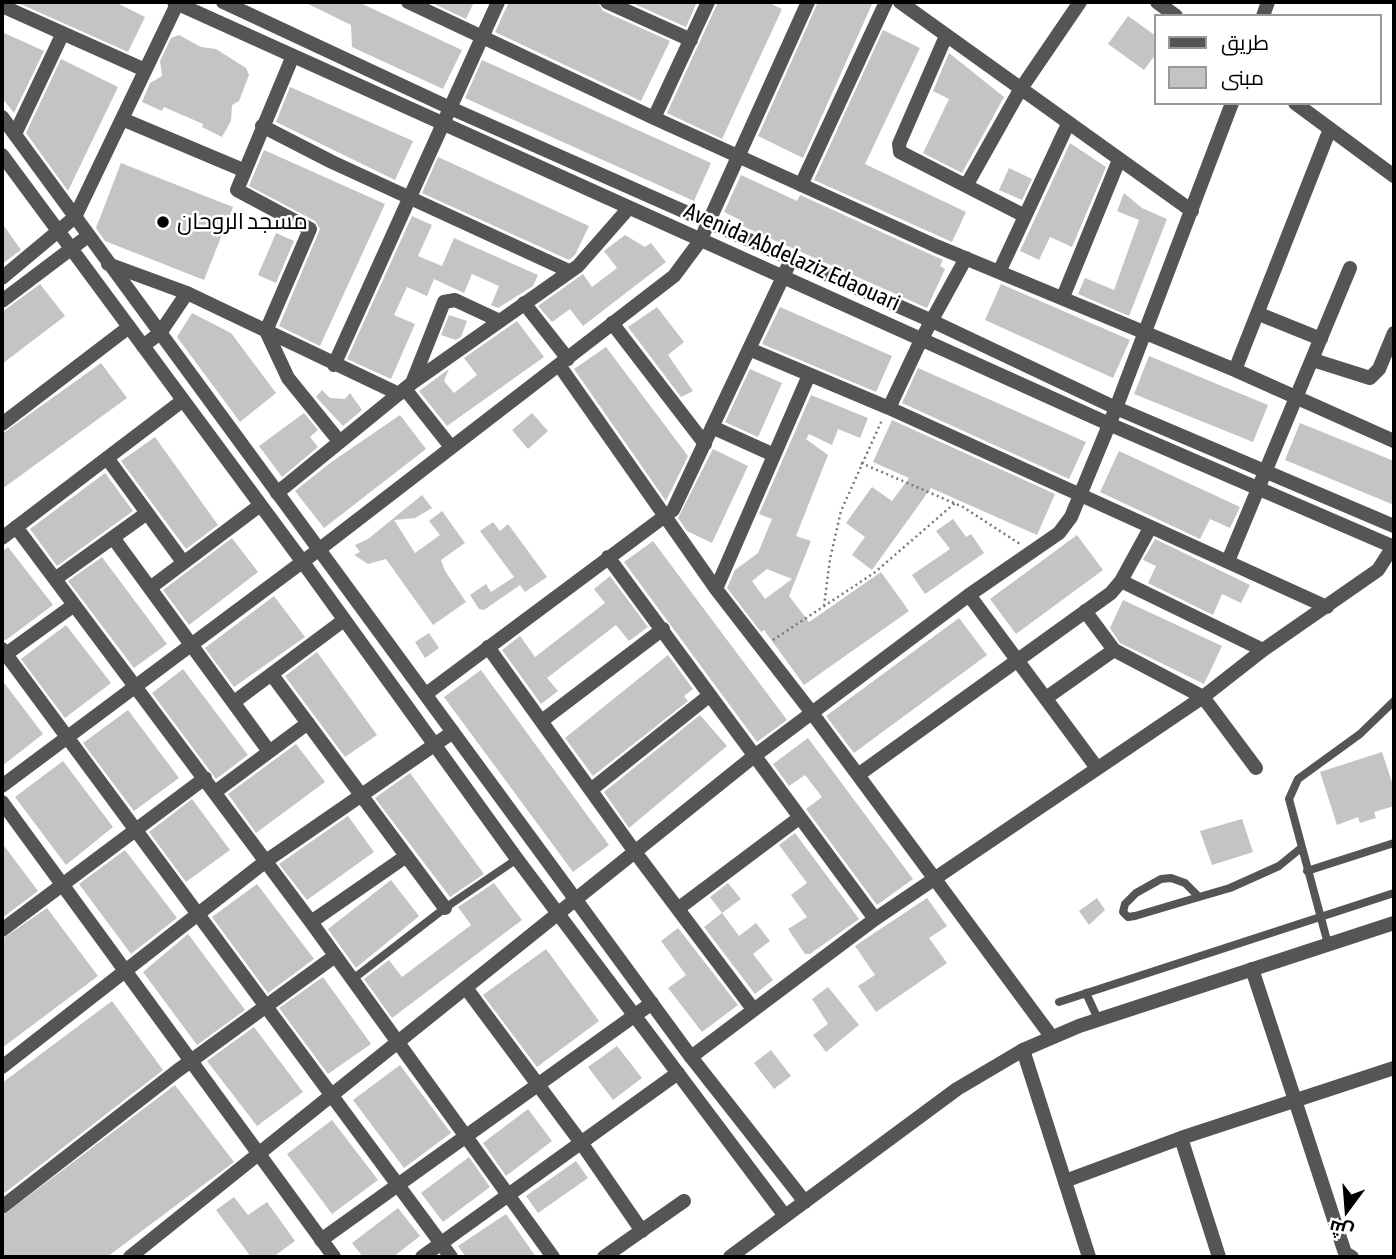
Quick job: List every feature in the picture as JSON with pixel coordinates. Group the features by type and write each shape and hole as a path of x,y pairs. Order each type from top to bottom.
{"street":[{"name":"Avenida Abdelaziz Edaouari","path":"177,2 292,58 783,276 1109,425 1394,546"},
{"path":"2,278 75,218 177,2"},
{"name":"Avenida Abdelaziz Edaouari","path":"223,2 448,107 932,321 1116,408 1394,526"},
{"path":"408,2 801,185 966,258 1236,370 1394,441"},
{"path":"334,365 448,107 498,2"},
{"path":"607,2 691,40"},
{"path":"654,118 708,2"},
{"path":"2,786 192,646 674,276 700,241 808,2"},
{"path":"801,185 886,2"},
{"path":"900,2 1192,211"},
{"path":"966,186 1020,90 1080,2"},
{"path":"1157,2 1173,14"},
{"path":"2,6 145,70"},
{"path":"15,134 63,33"},
{"path":"946,36 898,149 904,156 1025,216"},
{"path":"292,58 243,170 238,192 310,229 266,331 288,378 339,441"},
{"path":"130,1257 753,757 1066,525 1116,408 1231,105"},
{"path":"1298,105 1394,176"},
{"path":"2,117 277,493 321,548 691,1057 805,1202"},
{"path":"122,119 243,170"},
{"path":"1000,270 1068,124"},
{"path":"262,126 331,162 409,195 569,271"},
{"path":"1236,370 1330,129"},
{"path":"3,160 302,561 517,859 785,1216"},
{"path":"1063,297 1119,160"},
{"path":"277,493 405,389 585,260 628,209"},
{"path":"2,301 88,236"},
{"path":"889,408 921,340 966,258"},
{"path":"426,694 665,517 676,505 791,260"},
{"path":"108,264 187,293 334,365 405,389 450,447"},
{"path":"1228,561 1350,268"},
{"path":"143,346 160,333 187,293"},
{"path":"405,389 444,302 455,300 500,321"},
{"path":"524,303 665,517 716,589 812,713 1051,1036"},
{"path":"1259,314 1321,339"},
{"path":"612,323 705,444"},
{"path":"2,424 129,327"},
{"path":"1313,360 1370,378 1379,369 1394,333"},
{"path":"749,349 889,408 1327,607"},
{"path":"716,589 810,375"},
{"path":"2,538 182,401"},
{"path":"712,427 774,455"},
{"path":"107,458 183,562"},
{"path":"150,588 259,506"},
{"path":"55,579 147,513"},
{"path":"16,527 312,922 553,1257"},
{"path":"858,775 1085,611 1121,581 1150,528"},
{"path":"114,539 268,750"},
{"path":"691,1057 876,919 1203,697 1264,650 1384,566 1394,546"},
{"path":"608,557 663,629 753,757 876,919"},
{"path":"1121,581 1264,650"},
{"path":"969,595 1097,768"},
{"path":"74,605 3,654 451,1257"},
{"path":"1085,611 1114,650 1203,697 1256,768"},
{"path":"234,702 344,620"},
{"path":"543,720 663,629"},
{"path":"488,647 543,720 635,852 753,1009"},
{"path":"1046,698 1114,650"},
{"path":"272,675 444,908"},
{"path":"592,789 710,695"},
{"path":"215,792 307,723"},
{"path":"2,1067 266,861 453,732"},
{"path":"2,930 205,778"},
{"path":"2,802 64,884 189,1062 334,1257"},
{"path":"679,908 799,818"},
{"path":"312,922 405,857"},
{"path":"730,1257 957,1088 1023,1050 1051,1036 1098,1019 1394,923"},
{"path":"2,1208 189,1062 335,956"},
{"path":"1252,969 1345,1256"},
{"path":"466,988 582,1144 642,1231"},
{"path":"321,1240 652,1003"},
{"path":"1023,1050 1089,1257"},
{"path":"1065,1181 1181,1138 1394,1068"},
{"path":"422,1257 678,1073"},
{"path":"1181,1138 1219,1257"},
{"path":"604,1257 684,1200"}],"lane":[{"path":"1328,944 1289,799 1298,779 1360,734 1394,701"},
{"path":"1307,871 1394,843"},
{"path":"1199,897 1185,883 1161,878 1136,893 1125,904 1124,912 1128,917 1135,916 1199,897 1259,877 1301,848"},
{"path":"353,979 444,908 517,859"},
{"path":"1059,1002 1394,893"},
{"path":"1086,993 1098,1019"}],"path":[{"path":"824,606 835,533 861,463 889,408"},
{"path":"861,463 955,503 995,525 1031,552"},
{"path":"762,648 881,568 955,503"}],"building":[{"path":"16,2 115,2 145,17 128,52"},
{"path":"304,2 358,2 462,50 443,89 352,47 351,25"},
{"path":"430,2 474,2 466,19"},
{"path":"509,2 598,2 603,11 670,41 641,101 495,32"},
{"path":"630,2 697,2 686,27"},
{"path":"718,2 767,2 782,9 722,139 667,113"},
{"path":"818,2 873,2 803,158 758,136"},
{"path":"1128,16 1154,35 1154,57 1144,70 1108,44"},
{"path":"883,30 920,48 865,164 966,212 952,242 814,180"},
{"path":"2,32 44,51 14,113 2,98"},
{"path":"179,35 201,47 216,49 246,68 249,75 239,101 232,105 231,121 222,137 202,127 203,124 164,107 162,111 142,102 150,83 162,76 160,61 171,38"},
{"path":"949,53 1004,97 962,173 923,153 949,99 933,91"},
{"path":"61,59 118,87 68,191 26,133"},
{"path":"482,60 711,163 694,201 465,98"},
{"path":"290,87 413,141 395,180 276,122"},
{"path":"1070,143 1106,167 1072,247 1050,237 1039,260 1020,251"},
{"path":"264,150 385,204 320,346 279,326 320,229 315,221 249,186"},
{"path":"438,157 589,226 575,255 569,260 422,193"},
{"name":"مسجد الروحان","path":"121,163 233,207 204,280 105,241 96,228"},
{"path":"1009,168 1032,179 1022,200 999,190"},
{"path":"741,175 797,201 800,195 943,260 940,266 945,269 927,308 738,224 740,220 724,212"},
{"path":"1124,193 1142,208 1167,219 1129,316 1078,294 1085,278 1114,290 1139,220 1117,211"},
{"path":"412,216 432,225 418,256 442,266 454,238 538,275 533,286 498,308 491,305 499,286 472,274 464,293 434,279 427,296 407,287 394,315 415,324 391,379 347,359"},
{"path":"2,223 21,250 2,264"},
{"path":"276,233 294,241 276,283 258,275"},
{"path":"625,235 645,247 651,243 666,262 583,326 570,309 552,322 538,306 583,274 592,287 617,268 604,251"},
{"path":"40,284 65,316 2,364 2,312"},
{"path":"1001,284 1130,340 1113,378 985,320"},
{"path":"657,307 684,342 668,355 693,391 681,397 628,327"},
{"path":"780,307 892,356 876,392 762,344"},
{"path":"192,313 231,333 276,393 240,422 177,337"},
{"path":"449,315 467,321 461,337 456,340 441,335"},
{"path":"517,321 544,357 447,426 419,391 449,369 444,381 454,393 477,375 464,358"},
{"path":"606,347 688,456 666,501 574,369"},
{"path":"1149,356 1268,405 1253,442 1134,394"},
{"path":"101,363 127,398 2,489 2,434"},
{"path":"918,368 1086,442 1069,479 902,403"},
{"path":"750,369 782,383 758,437 725,422"},
{"path":"322,390 330,398 345,399 350,393 362,410 343,426 316,397"},
{"path":"811,395 868,418 860,438 838,429 832,445 809,434 806,439 828,455 796,536 811,541 789,596 809,622 881,572 909,611 804,685 764,630 761,632 727,588 735,570 758,553 772,519 759,514","holes":["767,569 792,579 765,599 752,581"]},
{"path":"304,413 318,430 310,437 318,447 282,477 259,446"},
{"path":"532,413 548,431 528,449 512,430"},
{"path":"400,415 426,449 324,528 295,491 330,463"},
{"path":"892,420 1055,494 1037,535 931,488 872,570 852,555 865,537 846,523 872,487 892,501 909,478 873,462"},
{"path":"1300,423 1394,461 1394,505 1285,460"},
{"path":"155,437 218,525 186,549 121,461"},
{"path":"713,449 748,466 712,543 687,531 678,518"},
{"path":"1119,451 1240,507 1230,528 1210,519 1200,539 1100,492"},
{"path":"105,473 133,511 57,566 30,529"},
{"path":"422,495 432,508 415,518 394,520 415,553 440,535 429,521 442,511 465,543 441,560 445,571 466,602 433,625 386,559 368,564 354,555 360,552 355,545 368,539"},
{"path":"953,519 966,537 971,534 984,553 925,594 912,575 950,549 936,531"},
{"path":"493,522 500,531 508,524 547,577 525,592 520,585 484,610 479,609 470,595 486,584 491,592 514,577 480,531"},
{"path":"1077,535 1103,570 1016,634 990,599"},
{"path":"232,538 258,572 189,625 163,590"},
{"path":"1155,539 1250,585 1241,603 1222,594 1213,615 1148,583 1156,566 1143,560"},
{"path":"653,541 787,720 757,742 624,562"},
{"path":"8,547 53,605 6,640 2,639 2,552"},
{"path":"102,557 167,644 134,668 68,581"},
{"path":"610,576 648,627 629,641 616,625 547,678 558,691 541,704 502,650 520,636 535,657 605,603 594,589"},
{"path":"274,596 305,637 234,687 205,648"},
{"path":"1123,600 1222,646 1204,684 1120,643 1110,628"},
{"path":"959,618 987,655 854,753 826,716"},
{"path":"66,625 111,683 65,718 21,659"},
{"path":"429,633 439,648 425,658 415,642"},
{"path":"317,652 377,735 345,757 285,676"},
{"path":"668,655 693,689 684,696 688,701 593,776 565,738"},
{"path":"183,669 248,755 216,779 152,693"},
{"path":"481,670 609,845 573,872 444,697"},
{"path":"2,680 43,734 2,766"},
{"path":"128,710 179,778 134,811 83,743"},
{"path":"700,715 727,746 629,828 604,792"},
{"path":"808,738 913,879 877,905 806,809 822,797 805,775 789,786 773,764"},
{"path":"296,744 325,782 256,833 228,794"},
{"path":"1382,752 1394,788 1394,806 1374,812 1376,818 1360,823 1358,817 1337,825 1320,772"},
{"path":"63,761 113,827 66,865 15,797"},
{"path":"410,773 484,874 450,897 375,798"},
{"path":"192,799 230,850 186,882 149,832"},
{"path":"348,816 374,852 307,900 279,864"},
{"path":"1242,819 1253,852 1212,865 1200,831"},
{"path":"795,833 859,919 810,954 805,954 788,929 807,917 791,895 807,883 779,845"},
{"path":"2,843 38,891 2,918"},
{"path":"125,850 177,918 131,954 79,884"},
{"path":"391,880 419,916 356,968 328,929"},
{"path":"494,883 522,920 392,1018 364,979 389,960 402,977 471,925 458,907"},
{"path":"728,883 741,899 722,913 710,897"},
{"path":"257,884 314,959 268,993 212,917"},
{"path":"927,898 947,926 929,938 947,963 876,1012 858,986 875,975 855,946"},
{"path":"1097,898 1105,910 1089,925 1079,911"},
{"path":"47,908 98,976 2,1048 2,939"},
{"path":"722,913 739,936 756,923 770,941 753,954 773,980 755,994 704,927"},
{"path":"678,928 738,1005 702,1032 668,988 686,975 661,941"},
{"path":"188,934 245,1010 197,1045 143,972"},
{"path":"546,949 599,1021 537,1067 483,995"},
{"path":"323,977 371,1044 328,1074 279,1008"},
{"path":"828,987 859,1025 826,1052 813,1035 828,1024 812,999"},
{"path":"112,1001 163,1070 2,1195 2,1083"},
{"path":"254,1027 303,1092 257,1126 207,1061"},
{"path":"617,1046 642,1078 613,1100 588,1067"},
{"path":"771,1050 791,1076 774,1089 754,1063"},
{"path":"400,1065 451,1133 404,1168 353,1100"},
{"path":"175,1085 234,1162 107,1257 2,1257 2,1216"},
{"path":"528,1109 552,1141 506,1176 483,1143"},
{"path":"332,1120 378,1180 332,1214 287,1154"},
{"path":"469,1157 490,1187 443,1222 421,1193"},
{"path":"576,1161 588,1178 538,1213 526,1196"},
{"path":"234,1197 248,1215 267,1202 295,1241 273,1257 251,1257 216,1210"},
{"path":"398,1208 420,1236 393,1257 363,1257 352,1243"},
{"path":"506,1214 536,1257 466,1257 458,1246"}],"place":[{"name":"مسجد الروحان","path":"163,222"}]}
